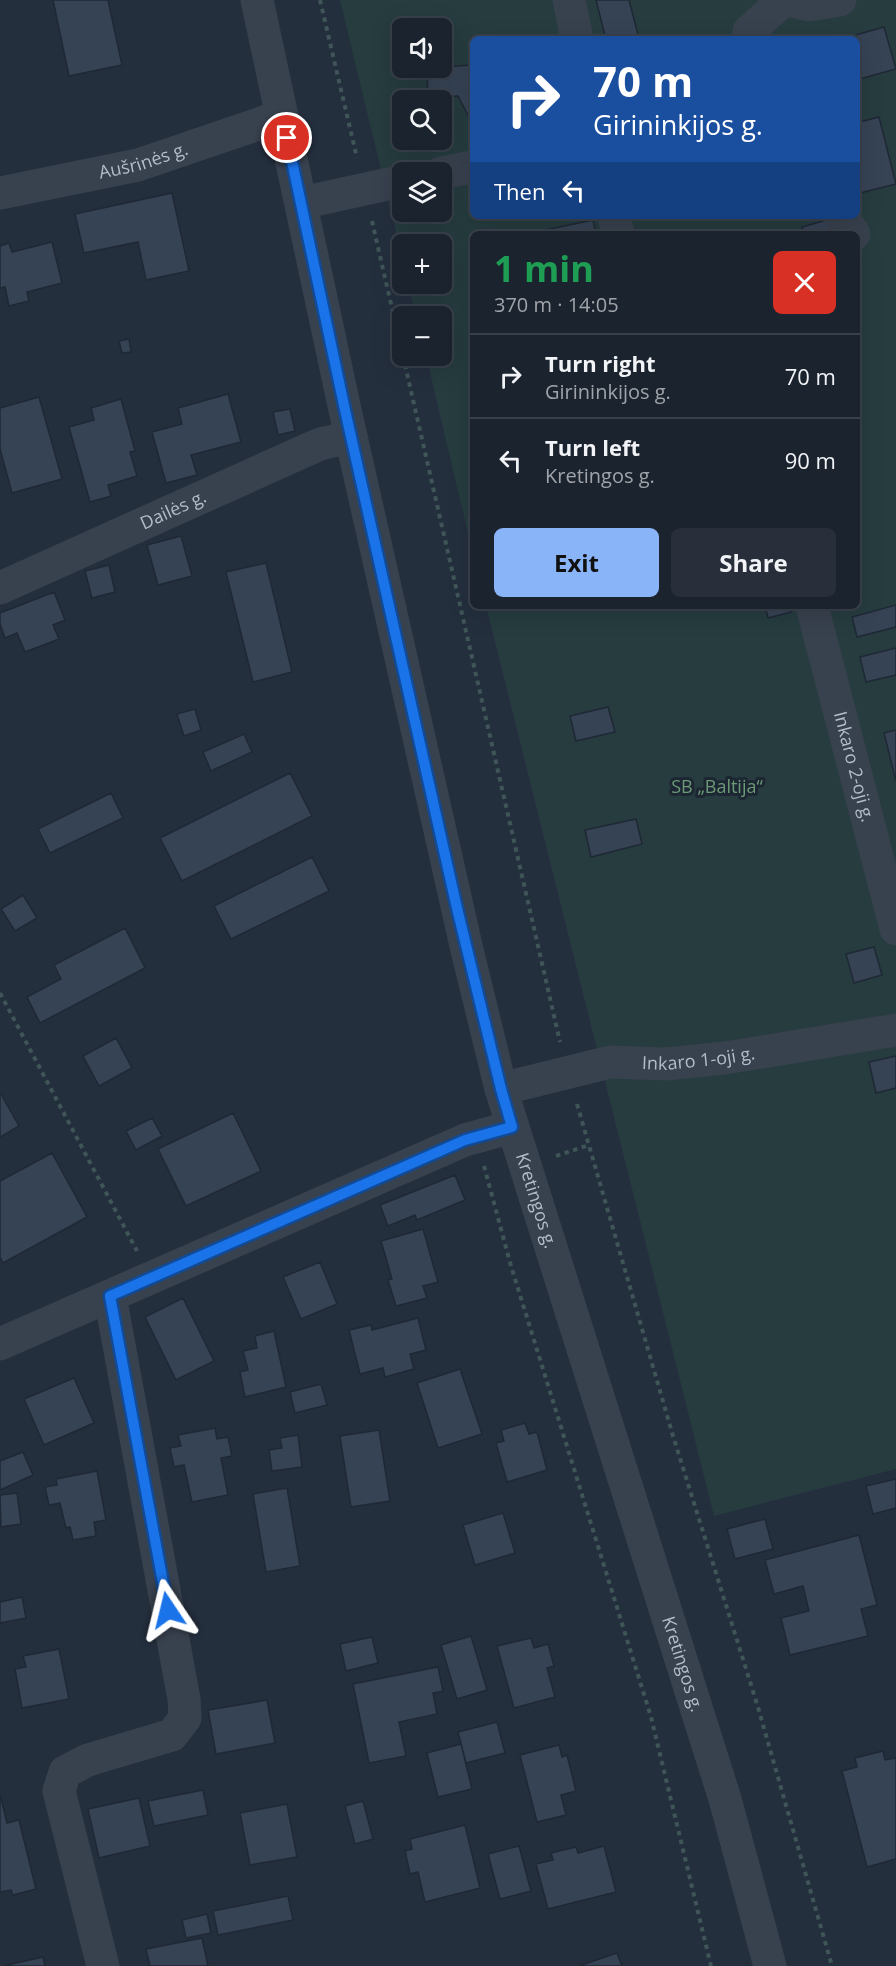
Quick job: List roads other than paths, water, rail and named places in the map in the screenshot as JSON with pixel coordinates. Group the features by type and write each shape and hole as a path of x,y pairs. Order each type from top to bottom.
{"street":[{"name":"Kretingos g.","path":"257,0 351,437 464,939 501,1089 725,1799 770,1966"},
{"path":"569,0 576,36"},
{"path":"748,36 748,31 784,0"},
{"path":"790,0 809,5 840,0"},
{"name":"Aušrinės g.","path":"0,193 138,165 282,116"},
{"path":"452,171 470,167"},
{"path":"301,203 392,184"},
{"name":"Dailės g.","path":"0,588 321,444 351,437"},
{"name":"Inkaro 2-oji g.","path":"813,609 896,929"},
{"name":"Inkaro 1-oji g.","path":"501,1089 610,1062 666,1064 724,1058 896,1030"},
{"path":"0,1344 465,1140 512,1127"},
{"path":"103,1966 59,1791 65,1772 88,1760 172,1736 184,1718 184,1699 110,1296"}],"park label":[{"name":"SB „Baltija“","path":"717,787"}]}
